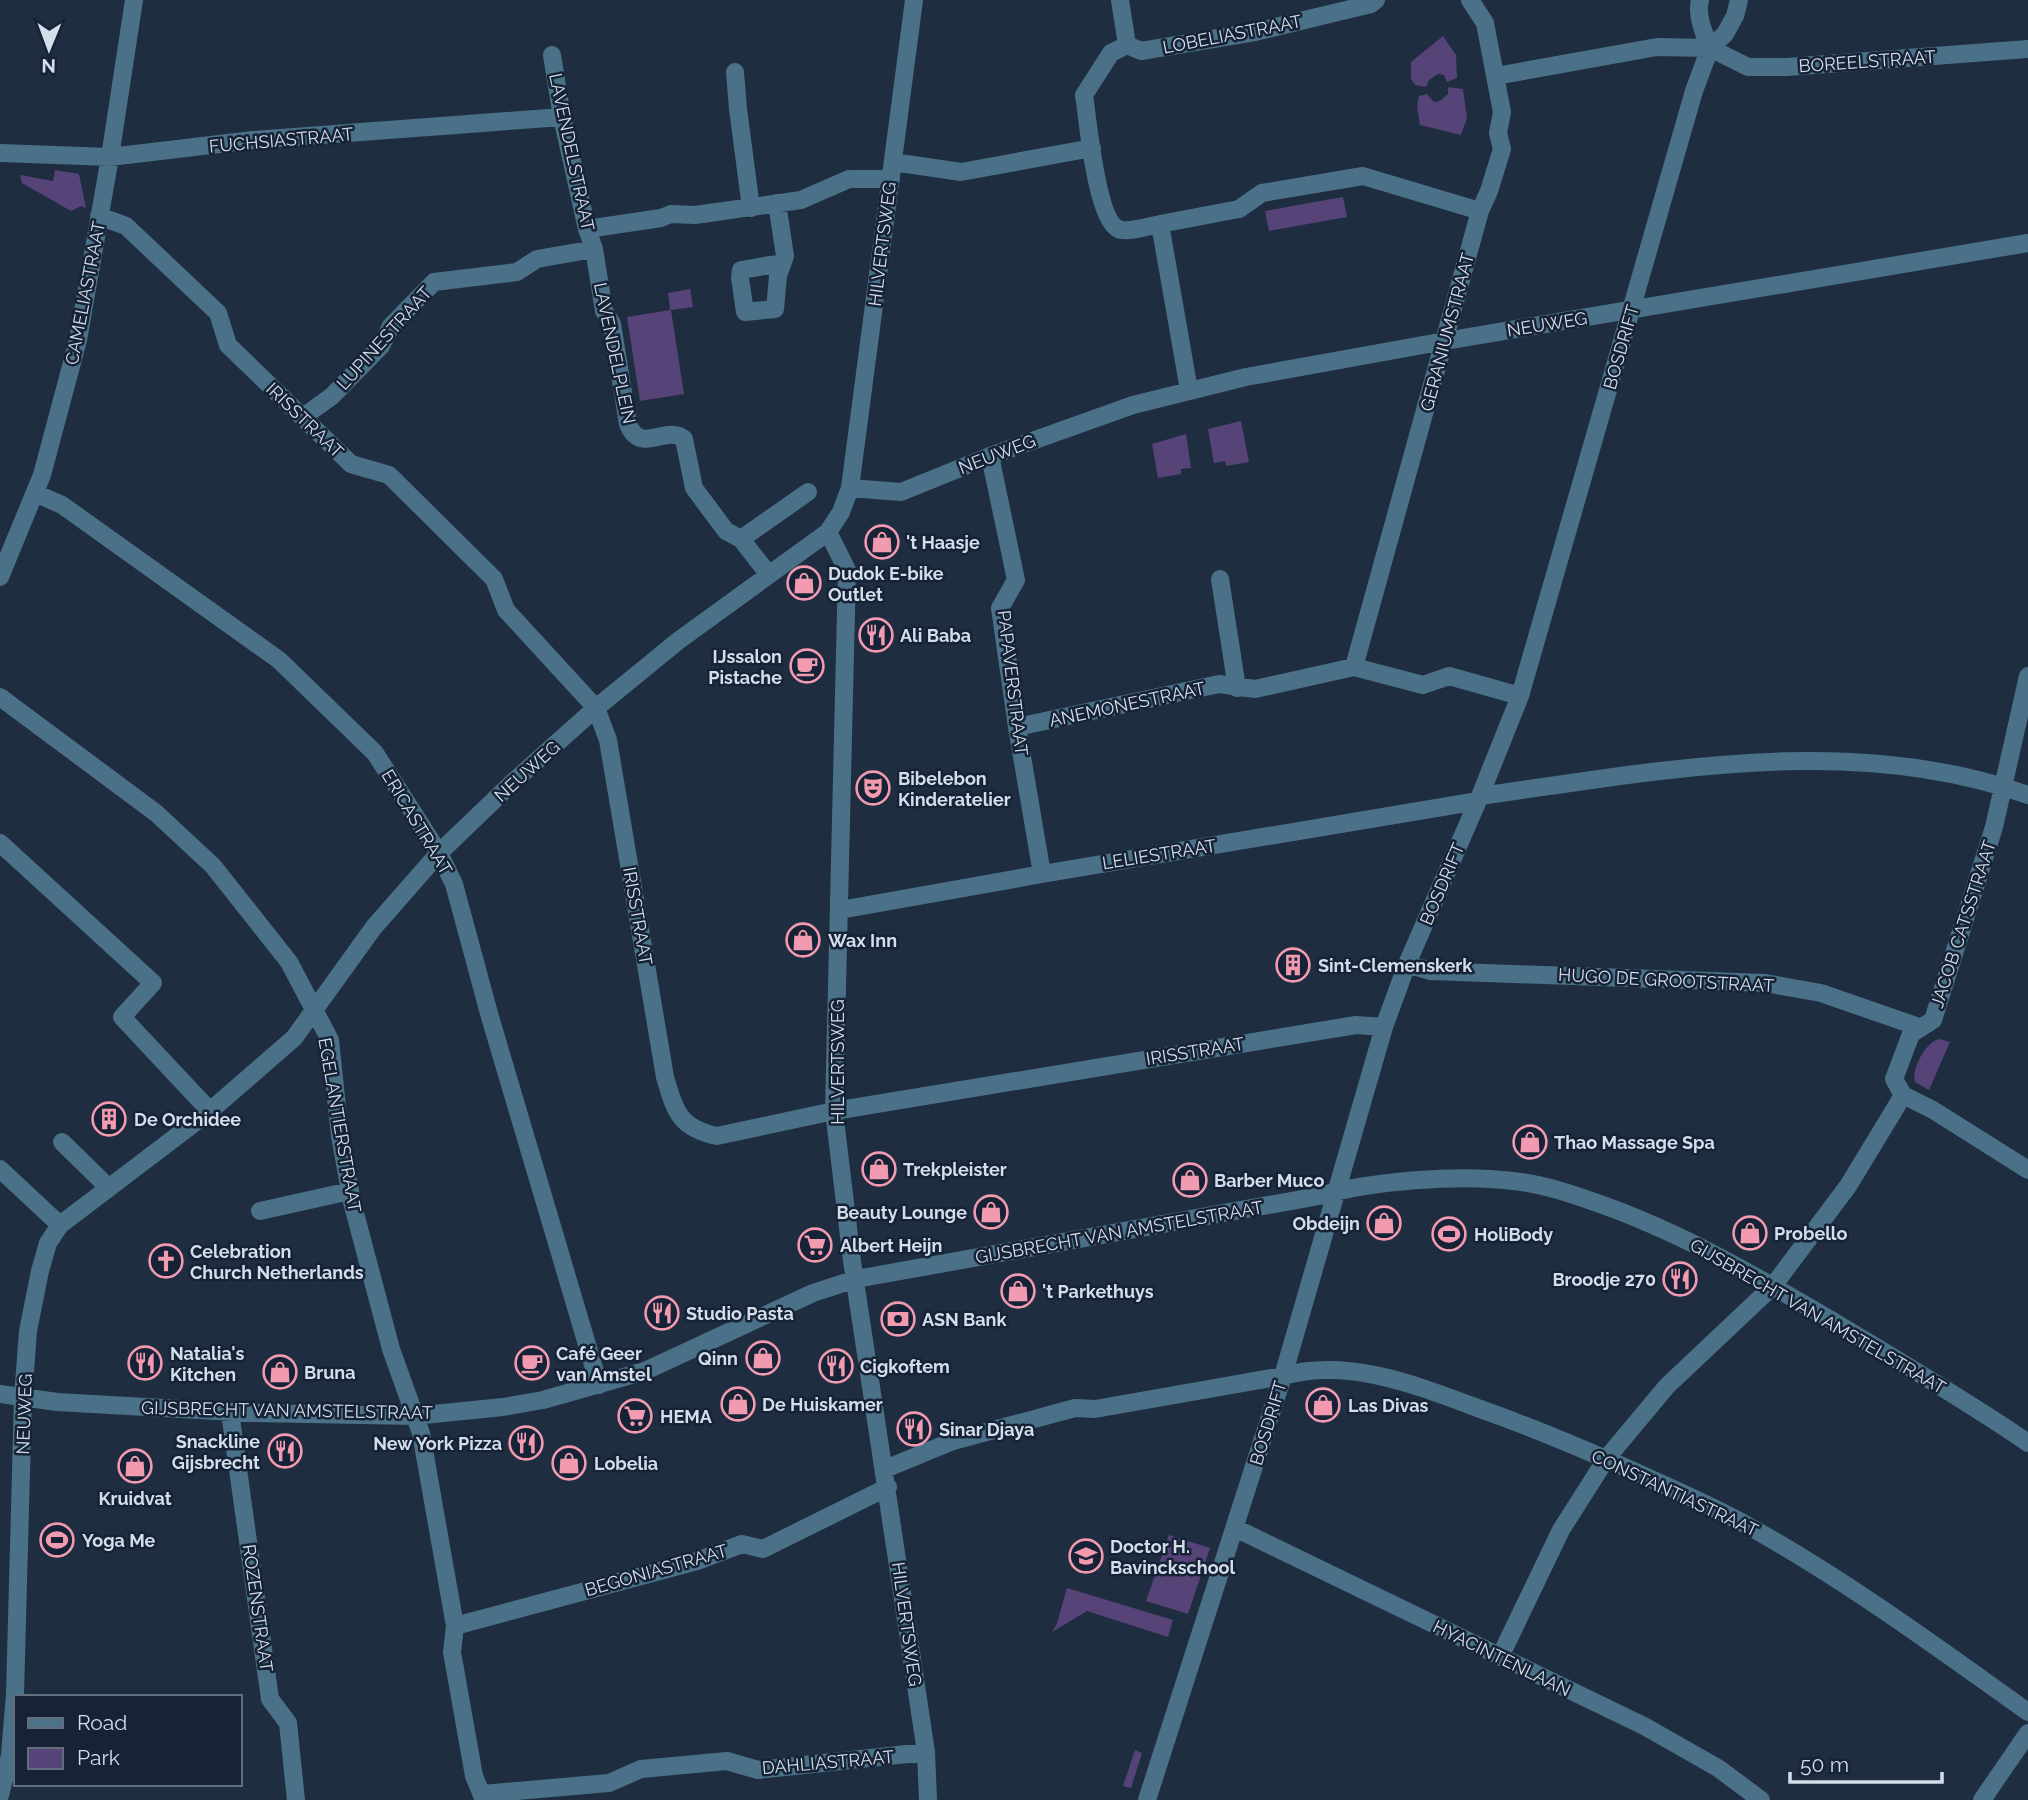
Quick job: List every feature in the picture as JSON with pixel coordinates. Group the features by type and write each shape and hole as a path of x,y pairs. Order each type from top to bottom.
{"street":[{"name":"CAMELIASTRAAT","path":"0,577 35,493 78,340 134,0"},
{"name":"HILVERTSWEG","path":"850,488 914,0"},
{"path":"1120,0 1127,45 1111,53 1084,95 1100,199 1114,226 1122,230 1239,209 1262,193 1363,176 1480,211"},
{"name":"LOBELIASTRAAT","path":"1127,45 1141,51 1255,32 1371,4 1376,0"},
{"name":"GERANIUMSTRAAT","path":"1354,667 1480,211 1502,149 1498,133 1502,112 1485,23 1470,0"},
{"path":"1496,76 1657,47 1710,48 1702,29 1698,7 1700,0"},
{"name":"BOSDRIFT","path":"1147,1800 1283,1376 1384,1027 1407,964 1479,799 1520,696 1694,92 1710,48 1725,34 1740,0"},
{"name":"BOREELSTRAAT","path":"1710,48 1748,67 2028,49"},
{"name":"LAVENDELSTRAAT","path":"552,55 562,117 594,249"},
{"path":"735,72 751,208"},
{"name":"FUCHSIASTRAAT","path":"0,153 110,157 253,140 562,117"},
{"path":"587,229 661,218 671,214 695,215 801,200 849,179 892,170 961,172 1092,148"},
{"path":"777,203 785,256 778,276 776,312 745,312 741,270 782,263"},
{"name":"IRISSTRAAT","path":"99,216 126,226 218,313 228,345 351,464 388,475 494,579 506,610 596,708 608,740 665,1077 673,1106 688,1126 698,1132 717,1136 834,1111 1356,1024 1384,1027"},
{"path":"1160,224 1189,390"},
{"name":"NEUWEG","path":"15,1695 9,1626 28,1331 48,1243 60,1225 210,1111 293,1038 374,927 439,853 596,708 678,641 828,532 841,512 850,488 901,492 990,456 1133,405 1246,377 2028,243"},
{"name":"LUPINESTRAAT","path":"303,417 332,396 352,376 381,346 391,326 434,282 517,272 537,259 594,249"},
{"name":"LAVENDELPLEIN","path":"594,249 604,311 612,324 628,424 632,434 647,439 680,435 684,439 694,488 726,531 741,538"},
{"name":"PAPAVERSTRAAT","path":"990,456 1016,580 1000,608 1042,874"},
{"path":"769,575 741,538 808,492"},
{"name":"ERICASTRAAT","path":"35,493 62,505 279,660 375,753 439,853 454,884 490,1017 599,1385"},
{"name":"HILVERTSWEG","path":"828,532 847,570 834,1111 926,1752 929,1800"},
{"path":"1220,579 1237,688"},
{"name":"ANEMONESTRAAT","path":"1017,727 1219,684 1255,689 1354,667 1423,685 1448,676 1520,696"},
{"name":"JACOB CATSSTRAAT","path":"1903,1095 1894,1079 1911,1034 1933,1020 1941,999 2005,787 2028,676"},
{"name":"EGELANTIERSTRAAT","path":"0,697 156,813 213,866 289,962 330,1040 350,1191 377,1298 421,1433 455,1626 452,1652 474,1776 483,1797"},
{"name":"LELIESTRAAT","path":"840,910 1642,772 1751,763 1845,762 1972,777 2028,795"},
{"path":"0,843 153,984 122,1017 210,1111"},
{"name":"HUGO DE GROOTSTRAAT","path":"1407,964 1431,971 1765,983 1821,993 1919,1027"},
{"path":"1500,1657 1561,1530 1605,1459 1667,1386 1773,1286 1848,1186 1903,1095 1933,1110 2028,1170"},
{"path":"62,1142 109,1188"},
{"path":"0,1169 60,1225"},
{"name":"GIJSBRECHT VAN AMSTELSTRAAT","path":"0,1394 51,1402 230,1412 414,1416 503,1407 543,1400 645,1371 813,1293 856,1279 1319,1196 1356,1186 1463,1179 1513,1181 1560,1190 1628,1214 1694,1243 1894,1357 2028,1443"},
{"path":"260,1211 350,1191"},
{"name":"CONSTANTIASTRAAT","path":"1283,1376 1302,1371 1339,1371 1379,1376 1438,1394 1523,1424 1721,1511 1801,1556 1928,1640 2028,1712"},
{"name":"BEGONIASTRAAT","path":"455,1626 697,1561 742,1544 763,1549 953,1441 1075,1408 1095,1409 1283,1376"},
{"name":"ROZENSTRAAT","path":"230,1412 270,1699 288,1723 296,1800"},
{"name":"HYACINTENLAAN","path":"1235,1528 1674,1742 1718,1768 1761,1800"},
{"name":"NEUWEG","path":"0,1795 10,1755 14,1706"},
{"path":"1982,1800 2028,1733"},
{"name":"DAHLIASTRAAT","path":"483,1797 609,1783 641,1769 727,1761 758,1770 926,1752"}],"green space":[{"path":"1443,36 1456,55 1457,78 1447,82 1444,75 1438,74 1429,80 1426,87 1415,85 1411,79 1411,62"},
{"path":"1448,87 1463,89 1467,118 1461,135 1420,125 1417,107 1419,96 1427,94 1434,102 1440,101 1448,94"},
{"path":"55,170 79,174 86,208 81,206 71,211 22,183 20,175 53,181"},
{"path":"1343,197 1347,217 1269,231 1265,211"},
{"path":"690,289 693,307 671,310 684,394 640,401 627,317 670,310 668,293"},
{"path":"1241,421 1249,462 1226,466 1225,461 1214,463 1208,429"},
{"path":"1186,434 1191,468 1181,469 1181,474 1158,478 1152,444"},
{"path":"1939,1039 1950,1042 1929,1090 1915,1082 1915,1070 1925,1050"},
{"path":"1169,1535 1210,1548 1188,1614 1146,1601"},
{"path":"1067,1588 1173,1620 1168,1637 1087,1611 1052,1632"},
{"path":"1135,1750 1142,1753 1131,1788 1123,1786"}],"place":[{"name":"'t Haasje","path":"882,542"},
{"name":"Dudok E-bike Outlet","path":"804,583"},
{"name":"Ali Baba","path":"876,635"},
{"name":"IJssalon Pistache","path":"807,666"},
{"name":"Bibelebon Kinderatelier","path":"873,788"},
{"name":"Wax Inn","path":"803,940"},
{"name":"Sint-Clemenskerk","path":"1293,965"},
{"name":"De Orchidee","path":"109,1119"},
{"name":"Thao Massage Spa","path":"1530,1142"},
{"name":"Trekpleister","path":"879,1169"},
{"name":"Barber Muco","path":"1190,1180"},
{"name":"Beauty Lounge","path":"991,1212"},
{"name":"Obdeijn","path":"1384,1223"},
{"name":"Probello","path":"1750,1233"},
{"name":"HoliBody","path":"1449,1234"},
{"name":"Albert Heijn","path":"815,1245"},
{"name":"Celebration Church Netherlands","path":"166,1261"},
{"name":"Broodje 270","path":"1680,1279"},
{"name":"'t Parkethuys","path":"1018,1291"},
{"name":"Studio Pasta","path":"662,1313"},
{"name":"ASN Bank","path":"898,1319"},
{"name":"Qinn","path":"763,1358"},
{"name":"Natalia's Kitchen","path":"145,1363"},
{"name":"Café Geer van Amstel","path":"532,1363"},
{"name":"Cigkoftem","path":"836,1366"},
{"name":"Bruna","path":"280,1372"},
{"name":"De Huiskamer","path":"738,1404"},
{"name":"Las Divas","path":"1323,1405"},
{"name":"HEMA","path":"635,1416"},
{"name":"Sinar Djaya","path":"914,1429"},
{"name":"New York Pizza","path":"526,1443"},
{"name":"Snackline Gijsbrecht","path":"285,1451"},
{"name":"Lobelia","path":"569,1463"},
{"name":"Kruidvat","path":"135,1466"},
{"name":"Yoga Me","path":"57,1540"},
{"name":"Doctor H. Bavinckschool","path":"1086,1556"}]}
